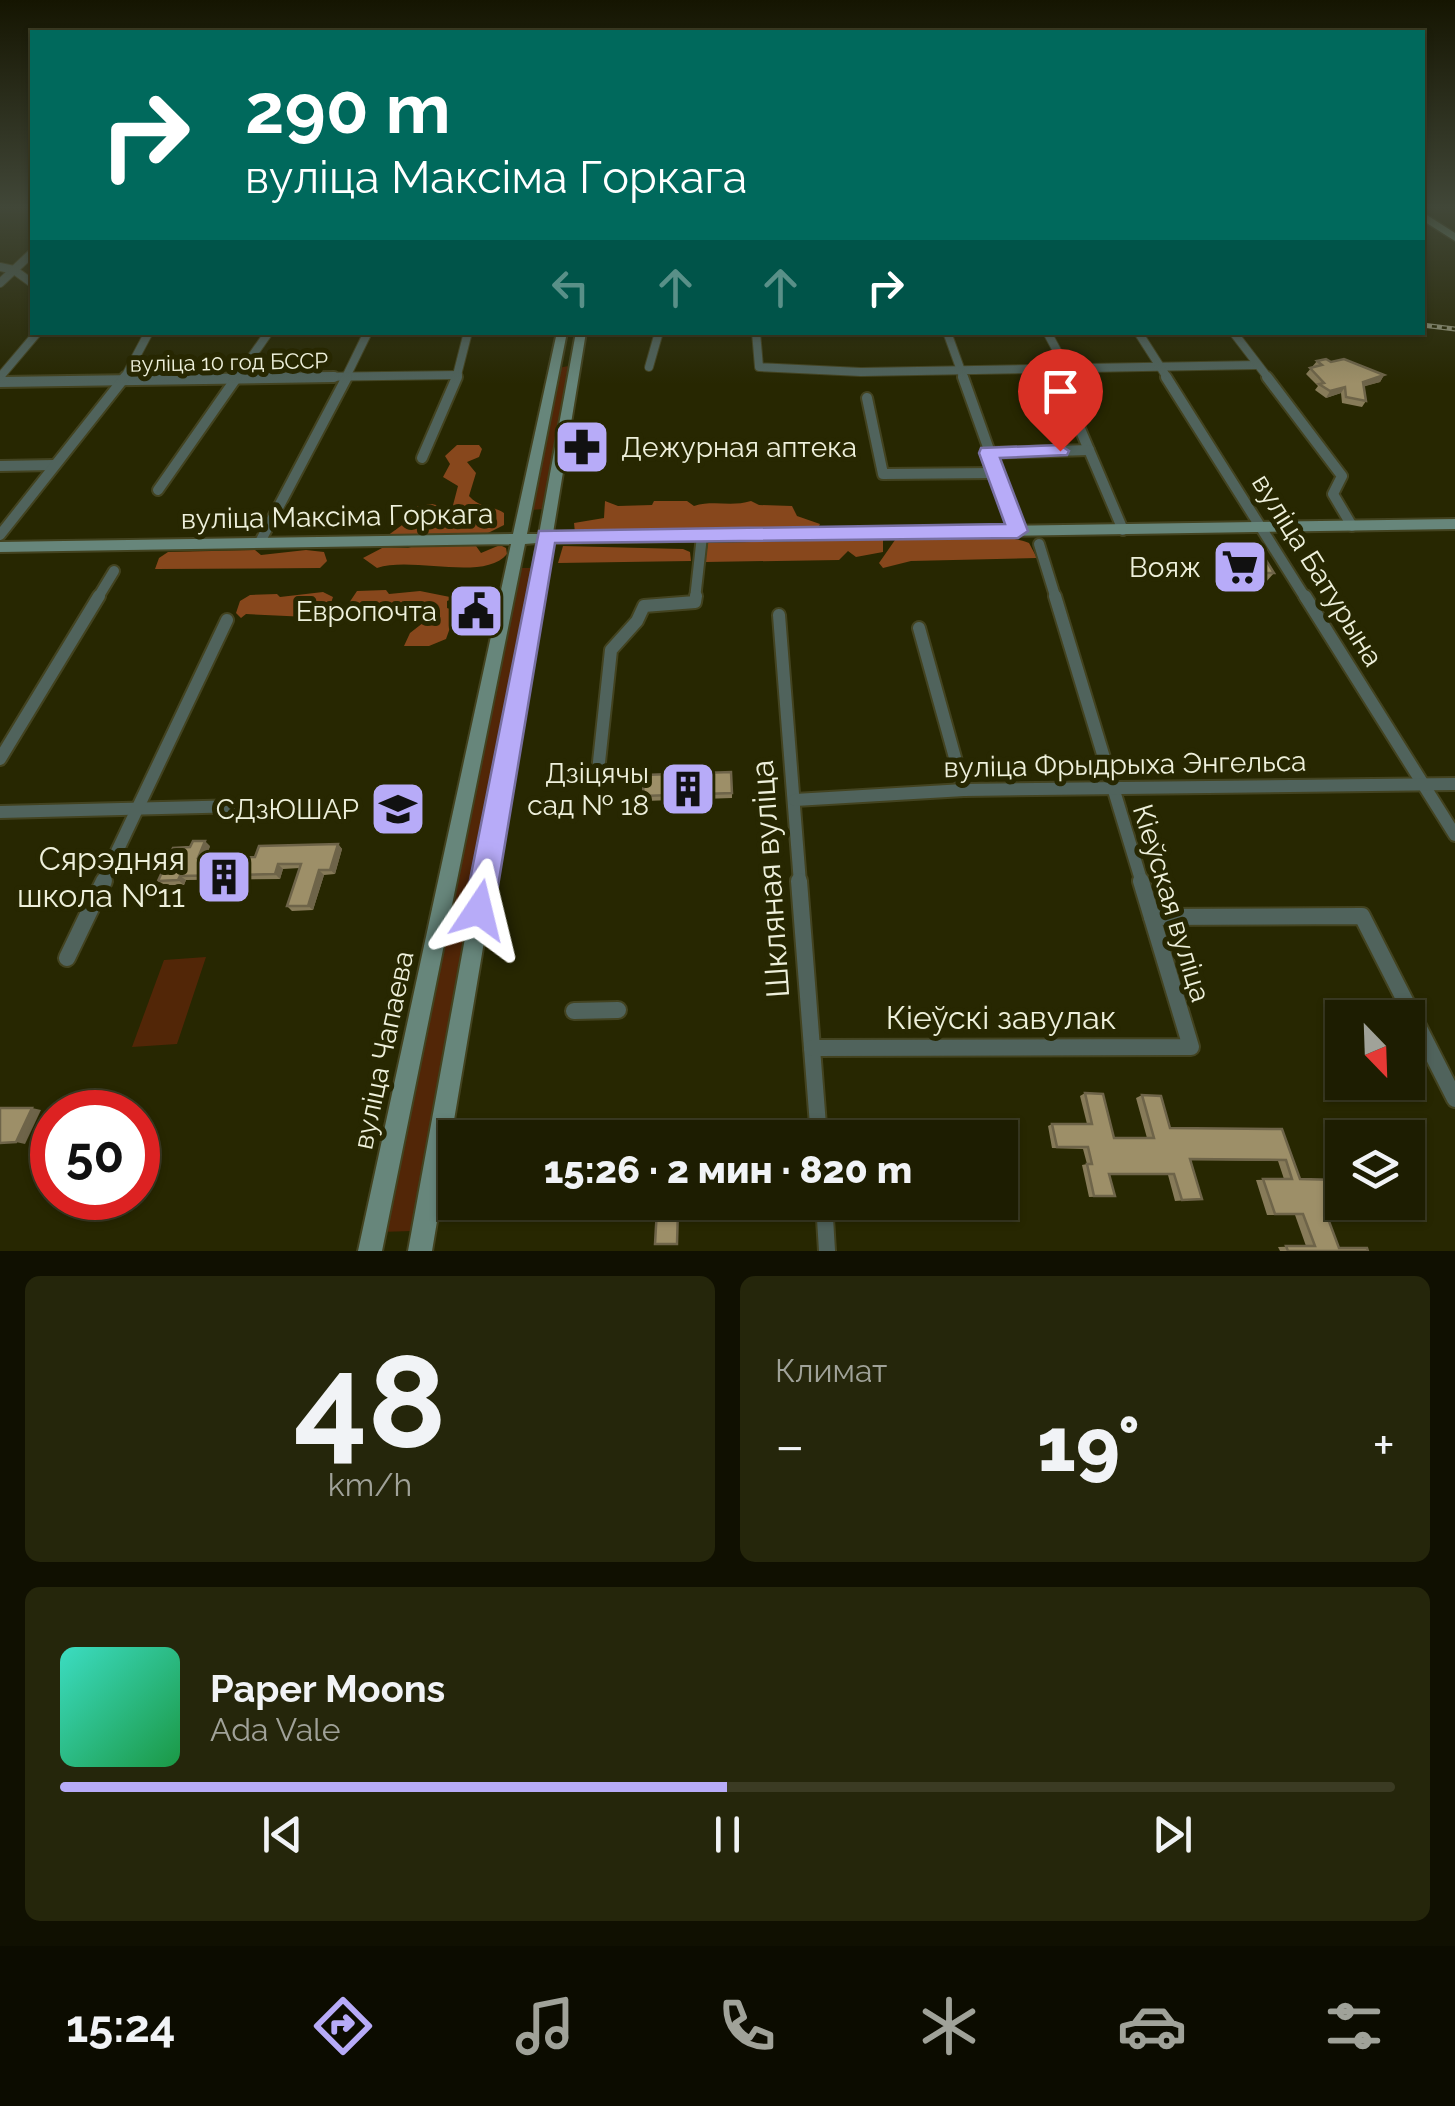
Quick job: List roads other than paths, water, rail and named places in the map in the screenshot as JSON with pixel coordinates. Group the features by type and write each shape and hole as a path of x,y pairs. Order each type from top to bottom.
{"main road":[{"name":"вуліца Чапаева","path":"370,1251 561,335"},
{"path":"420,1251 580,335"},
{"path":"556,362 576,362"},
{"name":"вуліца Максіма Горкага","path":"0,548 518,536 1455,524"}],"street":[{"path":"2,267 14,270 30,282"},
{"path":"0,283 17,267"},
{"path":"0,379 36,335"},
{"path":"0,535 123,381 147,335"},
{"path":"158,490 267,335"},
{"path":"260,542 367,335"},
{"path":"422,458 458,375 467,335"},
{"path":"649,367 658,335"},
{"path":"756,335 759,367 861,372 1258,365"},
{"path":"948,335 1018,531"},
{"path":"1049,335 1063,362 1056,373 1123,530"},
{"name":"вуліца Батурына","path":"1140,335 1455,835"},
{"path":"1235,335 1342,476 1333,494 1352,526"},
{"name":"вуліца 10 год БССР","path":"0,379 123,381 458,375"},
{"path":"867,398 883,474 995,473"},
{"path":"988,453 1090,450"},
{"path":"0,466 54,465"},
{"path":"599,762 614,643 637,621 644,606 695,602 702,536"},
{"name":"Кіеўская вуліца","path":"1039,544 1190,1047"},
{"path":"0,758 114,571"},
{"name":"Шкляная вуліца","path":"779,615 818,1120"},
{"path":"67,958 226,620"},
{"path":"919,628 964,790"},
{"name":"вуліца Фрыдрыха Энгельса","path":"796,800 964,790 1455,784"},
{"path":"0,812 243,806"},
{"path":"1152,917 1362,916 1455,1099"},
{"path":"574,1011 618,1010"},
{"name":"Кіеўскі завулак","path":"812,1048 1190,1047"},
{"path":"825,1220 827,1251"}],"railway":[{"path":"1425,325 1455,329"}],"place":[{"name":"Дежурная аптека","path":"582,447"},
{"name":"Вояж","path":"1240,567"},
{"name":"Европочта","path":"476,611"},
{"name":"Дзіцячы сад № 18","path":"688,789"},
{"name":"СДзЮШАР","path":"398,809"},
{"name":"Сярэдняя школа №11","path":"224,877"}]}
